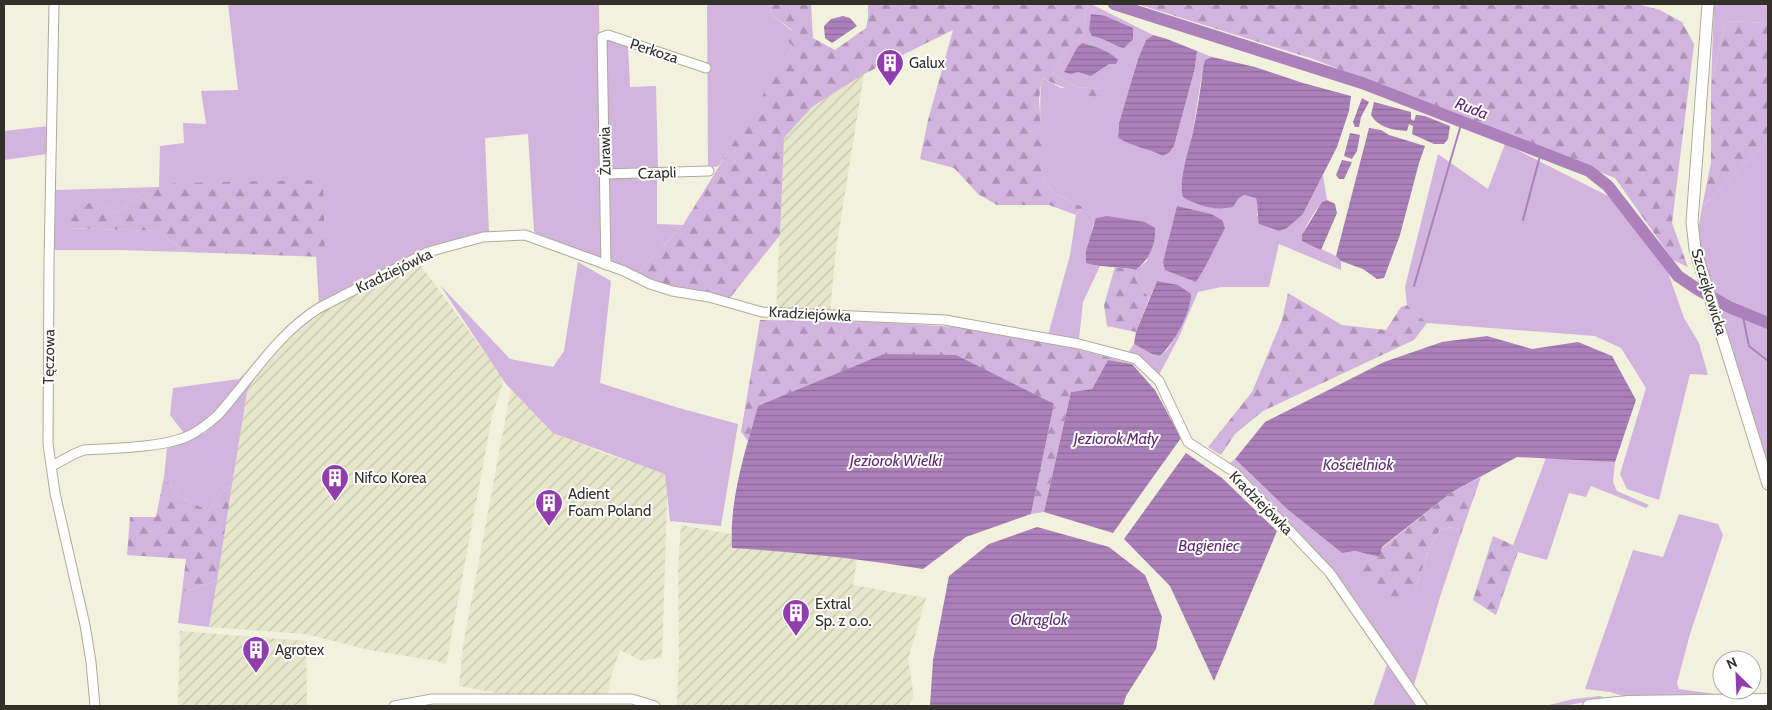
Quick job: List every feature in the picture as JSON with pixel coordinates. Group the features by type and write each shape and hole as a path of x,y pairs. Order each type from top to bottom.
{"main road":[{"name":"Szczejkowicka","path":"1708,4 1692,222 1695,249 1768,484"},
{"path":"1590,706 1634,702 1768,700"}],"street":[{"name":"Tęczowa","path":"54,4 48,444 55,494 85,625 95,706"},
{"name":"Perkoza","path":"602,37 608,35 706,68"},
{"name":"Żurawia","path":"602,37 606,265"},
{"name":"Czapli","path":"605,174 709,171"},
{"name":"Kradziejówka","path":"52,466 84,450 165,443 186,437 198,431 218,415 270,352 307,316 428,252 483,237 525,236 624,271 650,284 762,312 945,320 1079,344 1136,359 1158,381 1188,442 1234,472 1330,573 1422,706"},
{"path":"394,706 432,699 451,698 632,699 655,706"}],"shaded area":[{"path":"864,74 836,249 830,311 776,312 784,138 812,107"},
{"path":"419,263 504,379 492,416 446,665 437,661 370,650 305,634 209,627 247,392 254,379 274,353 305,323 329,307"},
{"path":"511,389 559,435 608,455 668,472 662,657 642,661 620,650 610,679 609,690 604,695 510,695 459,686 463,646"},
{"path":"681,525 731,534 733,548 793,551 857,559 853,585 926,598 908,659 914,697 907,706 677,706 679,655 678,569"},
{"path":"180,631 306,641 307,706 178,706"}],"green space":[{"path":"228,4 599,4 602,263 534,232 528,134 485,138 489,233 471,235 422,249 319,304 316,256 325,256 145,190 118,213 103,204 67,228 158,231 185,252 52,250 55,190 159,187 160,146 184,143 183,123 206,124 201,91 238,90"},
{"path":"707,4 769,4 771,14 792,31 793,46 719,166 708,168"},
{"path":"769,4 811,4 813,38 835,50 866,28 868,4 1087,4 1083,35 1065,50 1052,73 1075,87 1103,89 1110,100 1075,92 1042,78 1039,99 1042,145 1041,178 1055,194 1083,207 1076,215 1049,205 997,205 978,194 954,168 920,159 928,120 953,30 864,74 812,107 784,138 780,235 729,299 667,285 638,273 683,225 793,46 786,40 792,30 771,14"},
{"path":"1087,4 1091,4 1153,35 1146,40 1138,59 1119,123 1118,138 1163,156 1170,152 1174,146 1195,68 1197,51 1212,57 1205,60 1203,67 1184,173 1233,207 1239,198 1244,195 1257,198 1259,205 1257,216 1303,214 1323,175 1327,200 1319,206 1311,218 1302,240 1336,256 1341,261 1341,270 1279,244 1269,287 1221,287 1198,292 1178,339 1159,375 1128,353 1134,344 1152,354 1160,356 1167,350 1175,338 1157,281 1149,299 1138,281 1136,270 1147,261 1124,220 1107,216 1093,225 1091,237 1096,266 1100,266 1083,302 1079,339 1048,335 1070,255 1076,215 1083,207 1055,194 1041,178 1040,103 1042,78 1061,88 1103,89 1075,87 1052,73 1065,50 1083,35"},
{"path":"1137,4 1637,4 1660,10 1682,22 1694,44 1672,223 1688,267 1673,260 1615,178 1313,59"},
{"path":"1714,4 1768,4 1768,23 1726,21 1711,85"},
{"path":"1726,21 1768,23 1768,138 1702,207 1711,163 1711,85"},
{"path":"608,38 628,46 630,87 656,86 658,169 608,170 606,42"},
{"path":"49,126 47,154 4,160 4,131"},
{"path":"1768,138 1768,465 1703,266 1697,237 1702,207"},
{"path":"1505,144 1612,198 1664,261 1684,318 1699,343 1708,375 1690,374 1659,500 1627,489 1620,474 1646,388 1621,348 1595,336 1427,323 1407,305 1405,287 1438,154 1488,189"},
{"path":"657,176 657,224 683,225 638,273 611,262 609,178"},
{"path":"323,180 325,257 185,252 158,231 66,228 75,214 89,203 103,204 118,213 145,190 176,183"},
{"path":"578,262 611,281 600,383 738,424 721,526 670,521 665,474 553,433 506,384 440,285 510,359 553,367 564,351"},
{"path":"1115,267 1136,270 1138,281 1149,299 1136,332 1107,326 1104,305"},
{"path":"1288,293 1342,325 1386,330 1401,307 1407,305 1427,323 1414,340 1263,411 1235,434 1221,455 1208,447 1252,392 1282,320"},
{"path":"760,320 877,322 957,327 1074,348 1132,364 1108,360 1092,389 1071,392 1044,512 1031,514 1054,404 758,406 748,441 741,432"},
{"path":"251,367 223,406 202,426 180,437 183,432 170,415 173,388 239,379"},
{"path":"254,379 247,392 232,485 221,493 209,511 180,497 164,477 167,448 205,433 228,411"},
{"path":"1546,458 1615,462 1613,482 1617,491 1649,505 1646,508 1591,486 1586,497 1569,493 1547,560 1518,552 1513,545"},
{"path":"1235,459 1287,509 1342,553 1355,551 1380,557 1350,566 1415,590 1430,546 1440,530 1451,527 1461,534 1414,685 1297,533 1228,465"},
{"path":"164,477 180,497 209,511 221,493 232,485 217,581 182,592 186,559 127,555 130,517 156,517"},
{"path":"1481,477 1461,534 1451,527 1440,530 1430,546 1415,590 1399,612 1349,566 1380,557 1382,548 1452,492"},
{"path":"1679,514 1718,524 1723,535 1690,634 1677,683 1679,689 1712,694 1712,697 1623,696 1610,692 1585,689 1633,550 1663,557"},
{"path":"1493,536 1513,545 1518,552 1496,615 1473,600"},
{"path":"217,581 209,627 178,623 182,592"},
{"path":"1387,665 1417,706 1373,706"},
{"path":"1600,696 1606,698 1564,706 1545,706 1573,699"}],"water":[{"path":"1091,14 1105,16 1133,28 1133,39 1124,48 1092,36 1089,30"},
{"path":"843,16 850,18 857,26 832,43 825,38 824,26 831,19"},
{"path":"1153,35 1197,51 1195,68 1174,146 1170,152 1163,156 1118,138 1119,123 1138,59 1146,40"},
{"path":"1082,43 1097,47 1111,54 1118,60 1116,64 1109,64 1091,76 1078,72 1071,74 1064,72 1077,48"},
{"path":"1212,57 1255,67 1351,96 1349,111 1337,147 1303,214 1287,228 1279,231 1259,224 1256,198 1244,195 1239,198 1233,207 1213,208 1195,203 1183,197 1183,174 1200,92 1203,67 1205,60"},
{"path":"1362,98 1369,102 1361,117 1359,127 1355,127 1353,122"},
{"path":"1374,102 1411,112 1411,119 1414,121 1416,115 1425,116 1450,126 1448,139 1444,144 1434,144 1412,134 1413,126 1409,124 1407,131 1382,126 1371,115"},
{"path":"1369,128 1381,130 1389,135 1425,146 1400,235 1384,278 1377,279 1363,269 1341,261 1336,256"},
{"path":"1350,133 1360,135 1357,151 1352,159 1344,156"},
{"path":"1342,160 1352,162 1344,179 1339,179 1336,175"},
{"path":"1327,200 1335,204 1337,213 1321,250 1302,241 1302,235 1322,202"},
{"path":"1177,206 1211,214 1222,220 1225,228 1196,282 1165,270 1163,262"},
{"path":"1107,216 1145,222 1155,228 1151,251 1136,270 1086,263 1086,251 1096,218"},
{"path":"1157,281 1178,285 1191,294 1188,310 1181,327 1160,356 1152,354 1134,344 1136,332"},
{"name":"Kościelniok","path":"1487,336 1532,349 1578,342 1612,356 1636,400 1615,462 1517,457 1452,492 1382,547 1380,557 1355,551 1342,553 1287,509 1235,459 1265,422 1384,362 1442,342"},
{"name":"Jeziorok Wielki","path":"884,354 956,355 1054,404 1031,514 966,537 923,569 828,556 732,548 735,494 758,406"},
{"name":"Jeziorok Mały","path":"1108,360 1132,364 1155,390 1181,438 1113,533 1044,512 1071,392 1092,389"},
{"name":"Bagieniec","path":"1186,453 1222,478 1277,531 1214,681 1170,586 1124,539"},
{"name":"Okrąglok","path":"1037,527 1109,547 1145,575 1162,617 1156,649 1126,696 1123,706 930,706 933,660 949,576 989,544"}],"waterway":[{"name":"Ruda","path":"1114,4 1362,83 1589,171 1608,186 1678,276 1729,307 1768,323"},
{"path":"1414,286 1462,121"},
{"path":"1523,220 1541,152"},
{"path":"1742,312 1749,346 1768,361"}],"place":[{"name":"Galux","path":"890,87"},
{"name":"Nifco Korea","path":"335,502"},
{"name":"Adient Foam Poland","path":"549,527"},
{"name":"Extral Sp. z o.o.","path":"796,637"},
{"name":"Agrotex","path":"256,674"}]}
